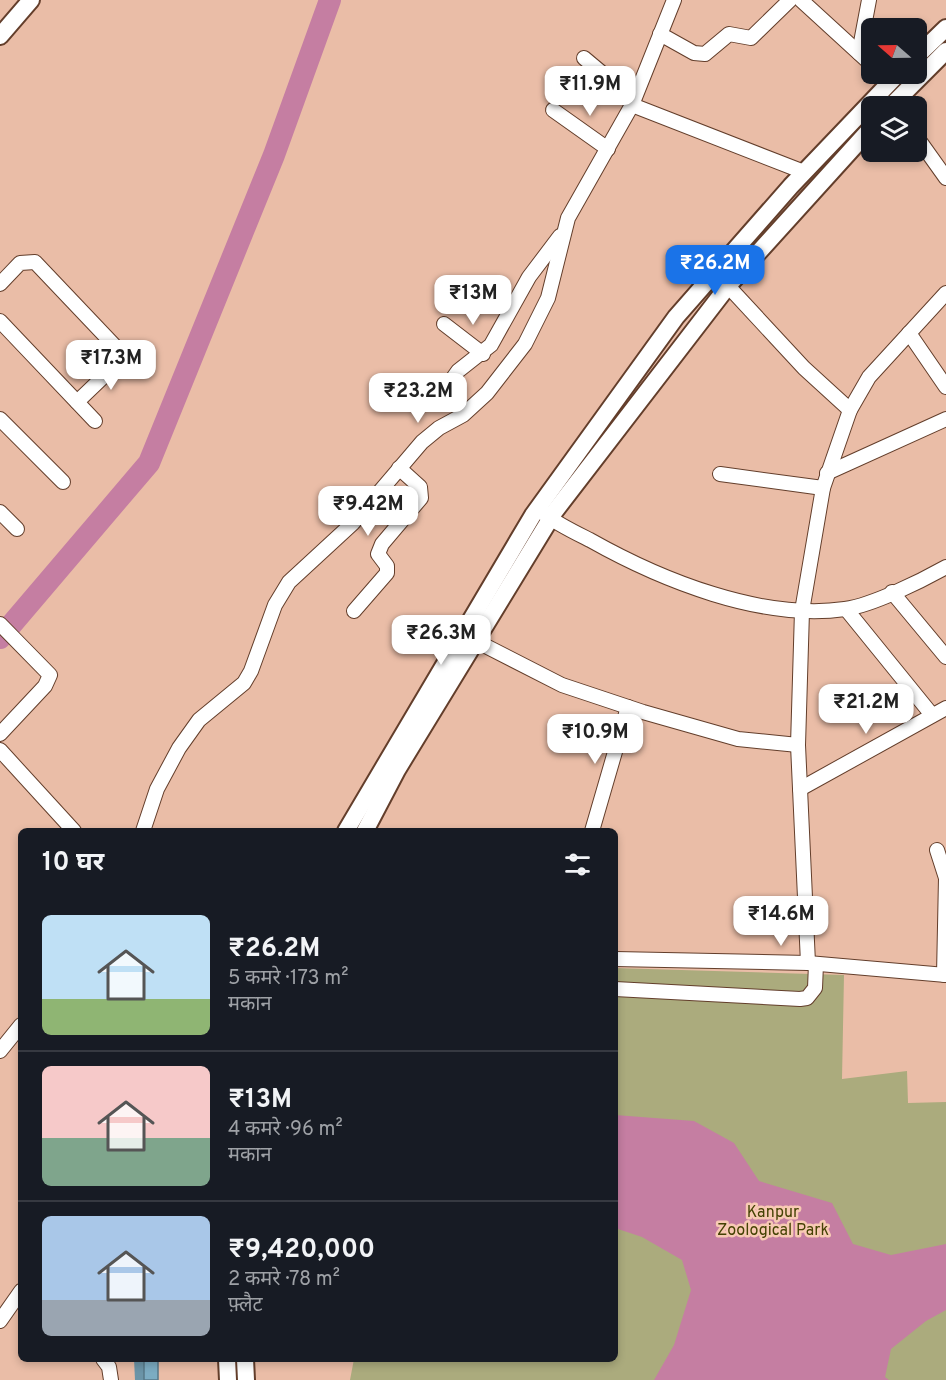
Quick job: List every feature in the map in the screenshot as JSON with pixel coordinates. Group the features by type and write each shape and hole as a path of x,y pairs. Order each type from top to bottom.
{"main road":[{"path":"0,36 31,0"},
{"path":"927,46 946,28"},
{"path":"903,96 946,51"},
{"path":"348,828 461,633 693,296 883,84"},
{"path":"366,828 397,770 476,641 544,514 728,286 861,139"},
{"path":"226,1362 228,1380"},
{"path":"244,1362 246,1380"}],"street":[{"path":"145,828 157,789 179,748 199,720 244,683 251,671 282,592 308,562 352,523 430,435 475,405 500,379 525,344 548,298 564,229 574,206 633,102 674,0"},
{"path":"660,34 694,53 705,54 729,34 751,38 790,0"},
{"path":"801,0 859,53"},
{"path":"859,53 869,0"},
{"path":"584,58 633,102 804,172"},
{"path":"554,110 608,149"},
{"path":"927,151 946,178"},
{"path":"446,388 458,371 483,354 491,345 529,277 564,229"},
{"path":"0,284 20,263 35,262 127,360 77,402"},
{"path":"728,286 804,368 850,410"},
{"path":"618,989 800,999 807,998 815,988 798,745 802,611 823,488 850,410 869,377 946,293"},
{"path":"0,321 95,421"},
{"path":"444,324 483,354"},
{"path":"909,333 946,387"},
{"path":"0,419 63,482"},
{"path":"827,473 946,419"},
{"path":"354,611 387,573 387,566 378,555 382,544 421,498 420,487 399,468"},
{"path":"720,474 823,488"},
{"path":"0,512 17,529"},
{"path":"544,514 627,561 723,598 802,611 846,609 892,592 946,567"},
{"path":"892,592 946,657"},
{"path":"846,609 932,715"},
{"path":"0,624 50,675 45,686 0,734"},
{"path":"461,633 562,685 628,707 738,739 798,745"},
{"path":"593,828 628,707"},
{"path":"800,789 946,708"},
{"path":"0,750 71,828"},
{"path":"618,956 812,963 945,975 946,878 942,856"},
{"path":"0,1051 18,1029"},
{"path":"0,1321 18,1295"},
{"path":"105,1362 109,1367 111,1380"}],"green space":[{"name":"Kanpur Zoological Park","path":"618,968 844,975 842,1079 907,1071 908,1103 946,1102 946,1380 350,1380 353,1362 618,1362"}],"shaded area":[{"path":"618,1115 694,1121 734,1143 759,1181 832,1203 853,1244 891,1255 946,1244 946,1310 926,1321 891,1349 885,1377 889,1380 654,1380 674,1345 691,1290 682,1260 642,1237 618,1229"}],"building":[{"path":"144,1362 158,1362 158,1380 144,1380"}],"waterway":[{"path":"0,638 149,463 274,155 330,0"}]}
